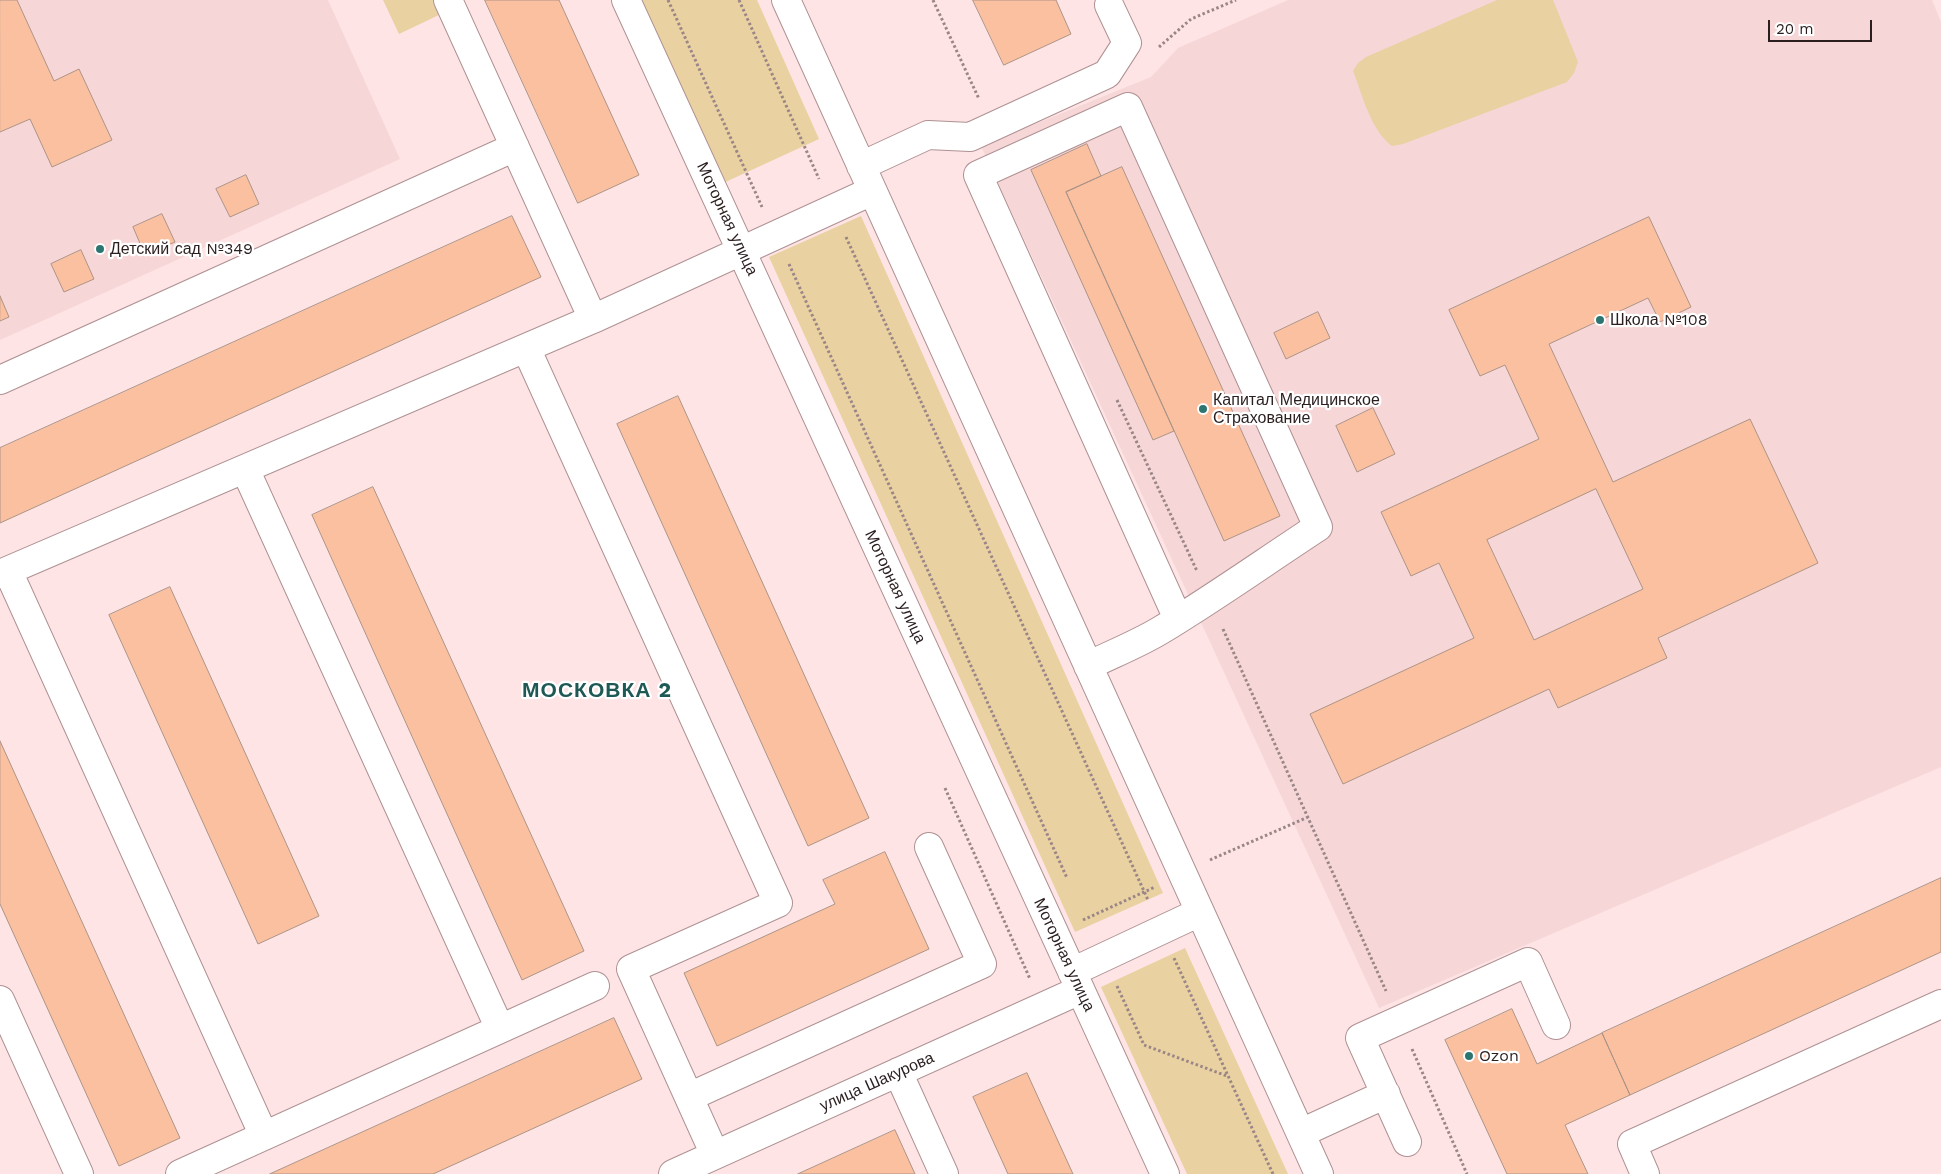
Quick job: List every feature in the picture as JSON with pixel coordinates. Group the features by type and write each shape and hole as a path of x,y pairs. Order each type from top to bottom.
{"street":[{"path":"448,0 593,319"},
{"name":"Моторная улица","path":"626,0 1165,1174"},
{"path":"786,0 1319,1174"},
{"path":"860,166 928,135 970,137 1108,74 1127,43 1109,5"},
{"path":"1088,666 1159,632 1318,527 1128,107 978,175 1178,619"},
{"path":"0,380 515,147"},
{"path":"264,1136 4,572 593,319 872,191"},
{"path":"526,348 778,903 631,969 715,1155"},
{"path":"245,469 500,1029"},
{"path":"689,1097 982,964 929,847"},
{"name":"улица Шакурова","path":"673,1174 898,1072 1076,981 1103,957 1200,912"},
{"path":"1407,1142 1360,1038 1528,962 1556,1025"},
{"path":"180,1174 595,986"},
{"path":"0,1000 79,1174"},
{"path":"1645,1174 1632,1144 1941,1004"},
{"path":"898,1072 944,1174"},
{"path":"1300,1133 1386,1094"}],"path":[{"path":"668,0 1069,883"},
{"path":"739,0 1272,1174"},
{"path":"1158,48 1190,19 1236,0"},
{"path":"1202,864 1308,817"},
{"path":"1078,922 1159,885"},
{"path":"1081,910 1144,1045 1228,1076"}],"shaded area":[{"name":"Детский сад №349","path":"0,0 328,0 400,159 0,340"},
{"path":"383,0 435,0 441,14 399,34"},
{"path":"635,0 757,0 819,139 719,185"},
{"name":"Школа №108","path":"1288,0 1932,0 1941,22 1941,767 1379,1008 981,146 1151,77 1178,48"},
{"path":"1497,0 1553,0 1578,62 1574,73 1567,82 1403,144 1392,146 1378,131 1368,111 1353,71 1358,63 1366,57"},
{"path":"861,216 1163,893 1075,932 769,257"},
{"path":"1185,948 1288,1174 1187,1174 1101,987"}],"building":[{"path":"0,0 17,0 54,81 79,69 112,140 52,167 30,119 0,132"},
{"path":"485,0 559,0 639,175 578,203"},
{"path":"973,0 1056,0 1071,34 1004,65"},
{"path":"1087,144 1101,176 1066,192 1174,431 1153,440 1031,170"},
{"path":"1122,167 1280,516 1224,541 1066,192"},
{"path":"246,175 259,204 230,217 216,189"},
{"path":"162,214 175,242 145,255 133,227"},
{"path":"512,216 541,277 0,523 0,448"},
{"name":"Школа №108","path":"1649,217 1691,307 1660,322 1648,298 1549,344 1613,482 1750,419 1818,563 1658,638 1667,658 1558,708 1549,689 1343,784 1310,714 1474,638 1439,563 1411,576 1381,512 1539,439 1505,365 1480,376 1449,310","holes":["1596,489 1643,589 1534,640 1487,540"]},
{"path":"81,250 94,279 64,292 51,264"},
{"path":"0,296 9,317 0,321"},
{"path":"1318,312 1330,338 1286,359 1274,333"},
{"path":"678,396 869,818 808,846 617,424"},
{"path":"1373,408 1395,454 1357,472 1336,426"},
{"path":"373,487 584,951 522,980 312,515"},
{"path":"170,587 319,916 258,944 109,615"},
{"path":"0,741 180,1138 119,1166 0,904"},
{"path":"885,852 929,949 717,1046 684,973 835,904 823,880"},
{"path":"1941,878 1941,952 1630,1095 1602,1033"},
{"path":"1512,1009 1537,1064 1602,1033 1630,1095 1565,1125 1588,1174 1507,1174 1445,1040"},
{"path":"614,1018 642,1079 433,1174 270,1174"},
{"path":"1027,1073 1073,1174 1008,1174 973,1097"},
{"path":"895,1130 915,1174 798,1174"}],"place":[{"name":"Детский сад №349","path":"100,249"},
{"name":"Школа №108","path":"1600,320"},
{"name":"Капитал Медицинское Страхование","path":"1203,409"},
{"name":"Ozon","path":"1469,1056"}],"district":[{"name":"МОСКОВКА 2","path":"597,691"}]}
